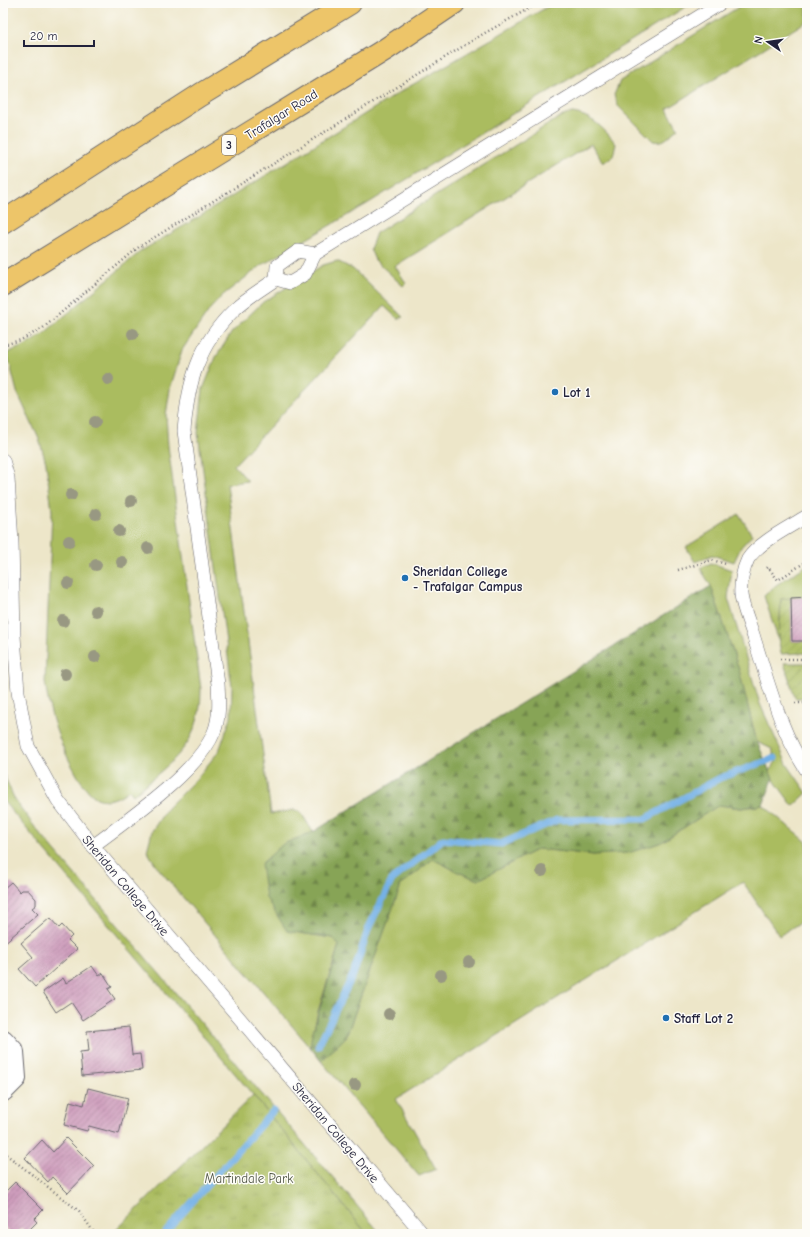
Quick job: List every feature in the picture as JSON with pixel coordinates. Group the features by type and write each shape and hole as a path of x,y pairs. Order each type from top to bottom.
{"main road":[{"path":"3,222 200,95 350,3"},
{"name":"Trafalgar Road","path":"3,285 386,49 454,3"}],"street":[{"path":"3,1041 13,1052 14,1078 3,1090"}],"lane":[{"path":"276,279 290,283 306,274 315,254 721,3"},
{"path":"276,279 277,266 298,251 315,254"},
{"path":"93,846 150,802 193,764 205,748 214,732 219,710 218,684 184,431 186,405 197,362 221,324 235,308 276,279"},
{"name":"Sheridan College Drive","path":"3,460 8,478 12,543 14,636 18,692 28,746 57,799 93,846 423,1234"},
{"path":"807,516 757,549 748,559 741,586 744,604 773,698 795,750 807,771"}],"path":[{"path":"3,345 21,340 43,328 139,247 483,34 539,3"},
{"path":"678,570 712,560 731,566"},
{"path":"765,570 768,566 778,580 807,560"},
{"path":"777,651 782,666"},
{"path":"779,659 807,659"},
{"path":"797,710 793,703 807,703"},
{"path":"3,1152 79,1211 96,1234"}],"green space":[{"path":"554,3 692,3 367,204 262,265 223,295 210,309 182,350 170,389 166,415 168,446 201,689 200,709 196,725 190,739 172,762 133,795 129,790 110,800 97,798 83,785 65,752 56,730 47,695 45,682 52,511 46,463 39,439 17,392 7,353 26,345 42,335 141,251 405,89"},
{"path":"745,3 807,3 807,21 667,109 678,128 664,140 657,142 653,141 618,106 614,95 620,81"},
{"path":"572,113 579,114 591,120 607,133 616,144 613,156 603,163 591,144 395,266 406,283 403,286 375,260 370,249 376,233 560,117"},
{"path":"337,261 353,269 403,317 398,319 384,306 234,465 248,481 227,484 271,814 294,810 300,811 313,832 283,844 287,931 332,938 339,945 318,1011 310,1047 158,868 147,851 152,831 167,808 197,778 219,751 231,717 232,687 198,433 203,389 216,357 232,332 263,302 323,265"},
{"path":"739,514 752,535 741,547 734,562 712,555 695,562 686,547"},
{"path":"711,563 732,570 728,598 760,704 787,764 807,793 793,806 773,779 769,771 776,762 772,749 757,742 739,670 711,586 700,568"},
{"path":"807,565 807,597 781,599 779,642 764,596 776,585"},
{"path":"711,586 739,670 756,739 773,779 763,805 741,808 719,805 660,843 628,853 594,855 538,849 478,880 458,872 433,859 401,885 346,1037 321,1061 310,1047 312,1034 339,945 332,938 287,931 266,898 261,864 283,844 313,832"},
{"path":"791,598 792,641 807,641 807,653 781,654 779,642 781,599"},
{"path":"784,663 807,663 807,698 795,698"},
{"path":"3,773 15,800 37,830 381,1234 367,1234 253,1095 3,801"},
{"path":"719,805 741,808 763,805 807,842 807,918 779,936 743,882 396,1099 436,1169 419,1176 321,1061 346,1037 401,885 433,859 458,872 478,880 538,849 594,855 660,843"},
{"name":"Martindale Park","path":"253,1095 367,1234 112,1234"}],"building":[{"path":"807,597 807,641 792,641 791,598"},
{"path":"11,882 20,892 22,890 28,890 36,899 36,905 32,908 38,914 3,944 3,889"},
{"path":"50,918 59,928 62,925 72,936 68,940 77,949 35,987 19,969 33,957 21,943"},
{"path":"92,966 99,976 103,973 112,987 108,989 115,999 83,1020 71,1002 56,1012 43,992 63,978 66,983"},
{"path":"129,1027 132,1055 140,1054 142,1070 82,1076 80,1052 89,1051 87,1031"},
{"path":"88,1088 128,1098 119,1134 89,1126 87,1131 64,1125 70,1101 84,1105"},
{"path":"66,1138 94,1166 68,1193 52,1177 48,1182 25,1158 42,1140 53,1152"},
{"path":"15,1182 43,1210 34,1219 37,1222 26,1233 22,1228 16,1234 11,1234 3,1226 3,1191 4,1189 6,1191"}],"waterway":[{"path":"318,1046 353,975 369,927 392,880 443,839 501,844 557,820 645,819 720,778 775,758"},
{"path":"164,1234 273,1111"}],"place":[{"name":"Lot 1","path":"555,392"},
{"name":"Sheridan College - Trafalgar Campus","path":"405,578"},
{"name":"Staff Lot 2","path":"666,1018"}]}
